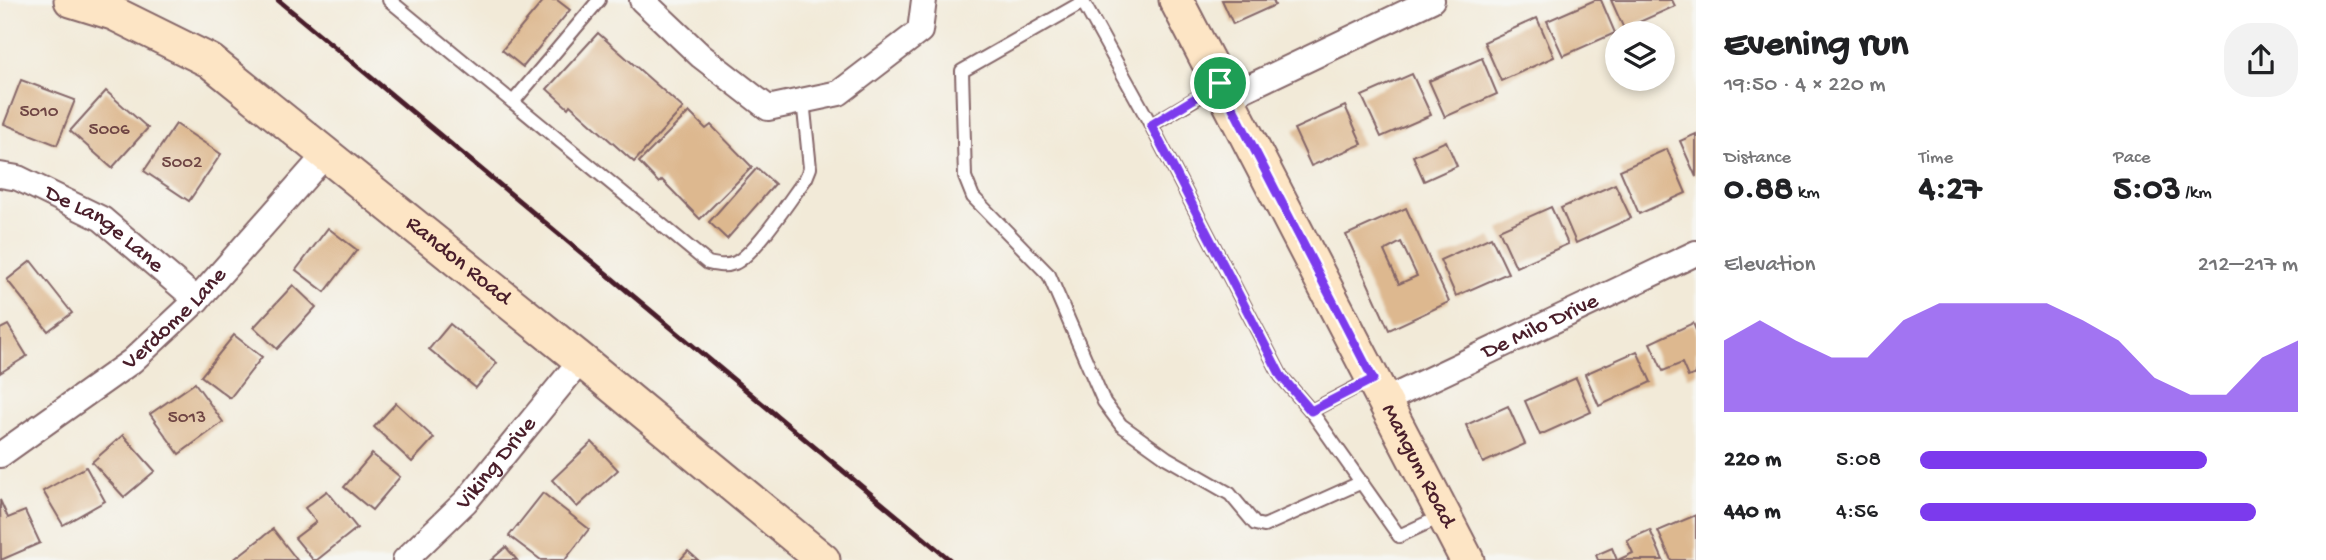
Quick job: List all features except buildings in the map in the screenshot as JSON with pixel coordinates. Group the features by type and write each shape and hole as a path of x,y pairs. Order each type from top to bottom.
{"street":[{"name":"Randon Road","path":"71,0 113,13 210,61 581,360 823,560"},
{"path":"642,0 701,56 768,108 839,93 920,31 924,0"},
{"name":"Mangum Road","path":"1176,0 1467,560"},
{"path":"1224,90 1432,0"},
{"name":"Verdome Lane","path":"0,455 132,361 197,300 326,154"},
{"name":"De Lange Lane","path":"0,175 18,178 102,219 197,300"},
{"name":"De Milo Drive","path":"1378,390 1696,253"},
{"name":"Viking Drive","path":"405,560 466,501 581,360"}],"lane":[{"path":"389,0 708,263 721,266 736,262 750,252 806,178 810,168 803,100"},
{"path":"513,102 599,0"},
{"path":"1362,482 1264,526 1255,524 1230,494 1167,458 1121,425 1104,402 1049,275 973,197 965,177 962,71 1083,2 1151,125 1281,376 1311,411 1362,482 1399,536 1444,514"},
{"path":"1151,125 1224,90"},
{"path":"1311,411 1378,390"}],"railway":[{"path":"278,0 950,560"}],"route":[{"path":"1220,83 1373,379 1311,411 1281,376 1151,125 1220,83"}]}
